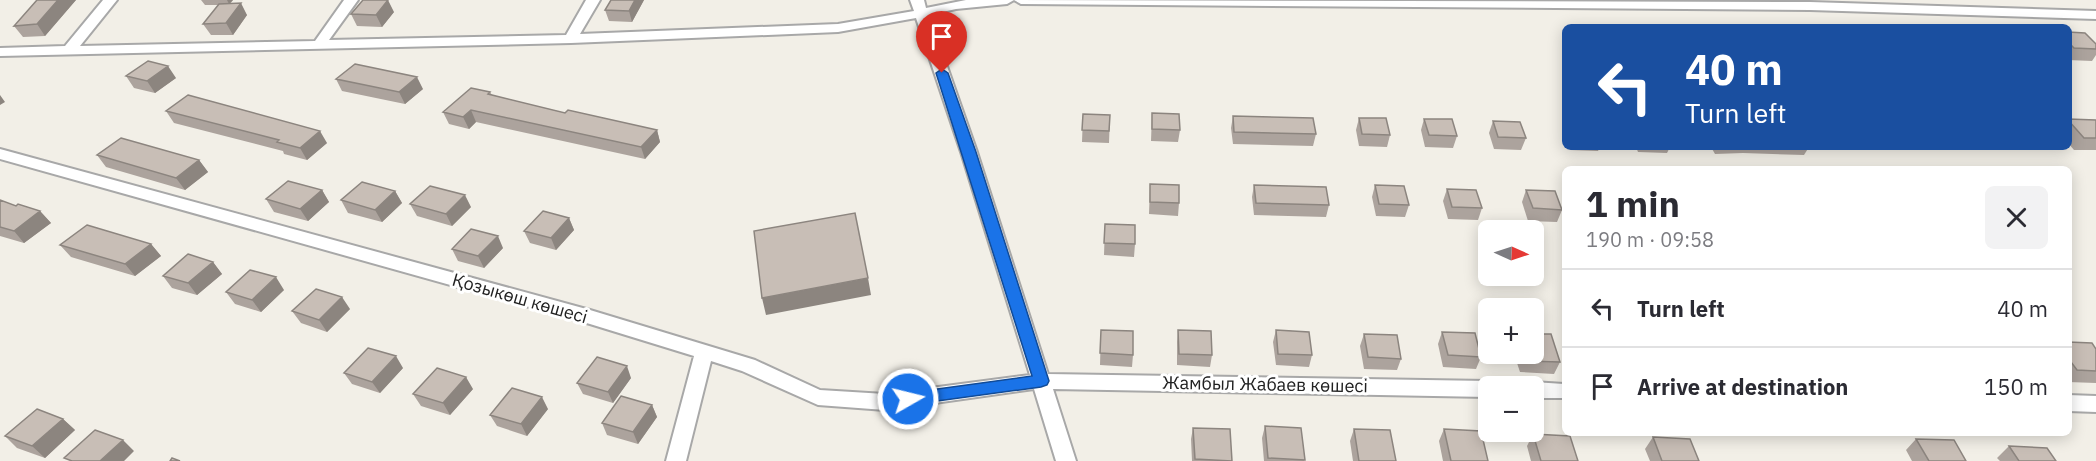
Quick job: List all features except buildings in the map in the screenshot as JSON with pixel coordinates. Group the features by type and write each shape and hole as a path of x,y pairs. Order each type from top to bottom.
{"street":[{"path":"70,49 110,0"},
{"path":"319,45 351,0"},
{"path":"571,39 593,0"},
{"path":"0,52 571,39 838,28 919,7 1007,0"},
{"path":"1021,0 1810,6 2096,15"},
{"path":"919,7 969,152 1066,461"},
{"name":"Қозыкөш көшесі","path":"0,154 590,317 748,365 818,397 885,402 1041,381"},
{"path":"675,461 704,352"},
{"name":"Жамбыл Жабаев көшесі","path":"1041,381 1478,389"},
{"path":"1544,390 1562,391"},
{"path":"2072,404 2096,404"}],"route":[{"path":"908,399 1041,381 942,73"}]}
